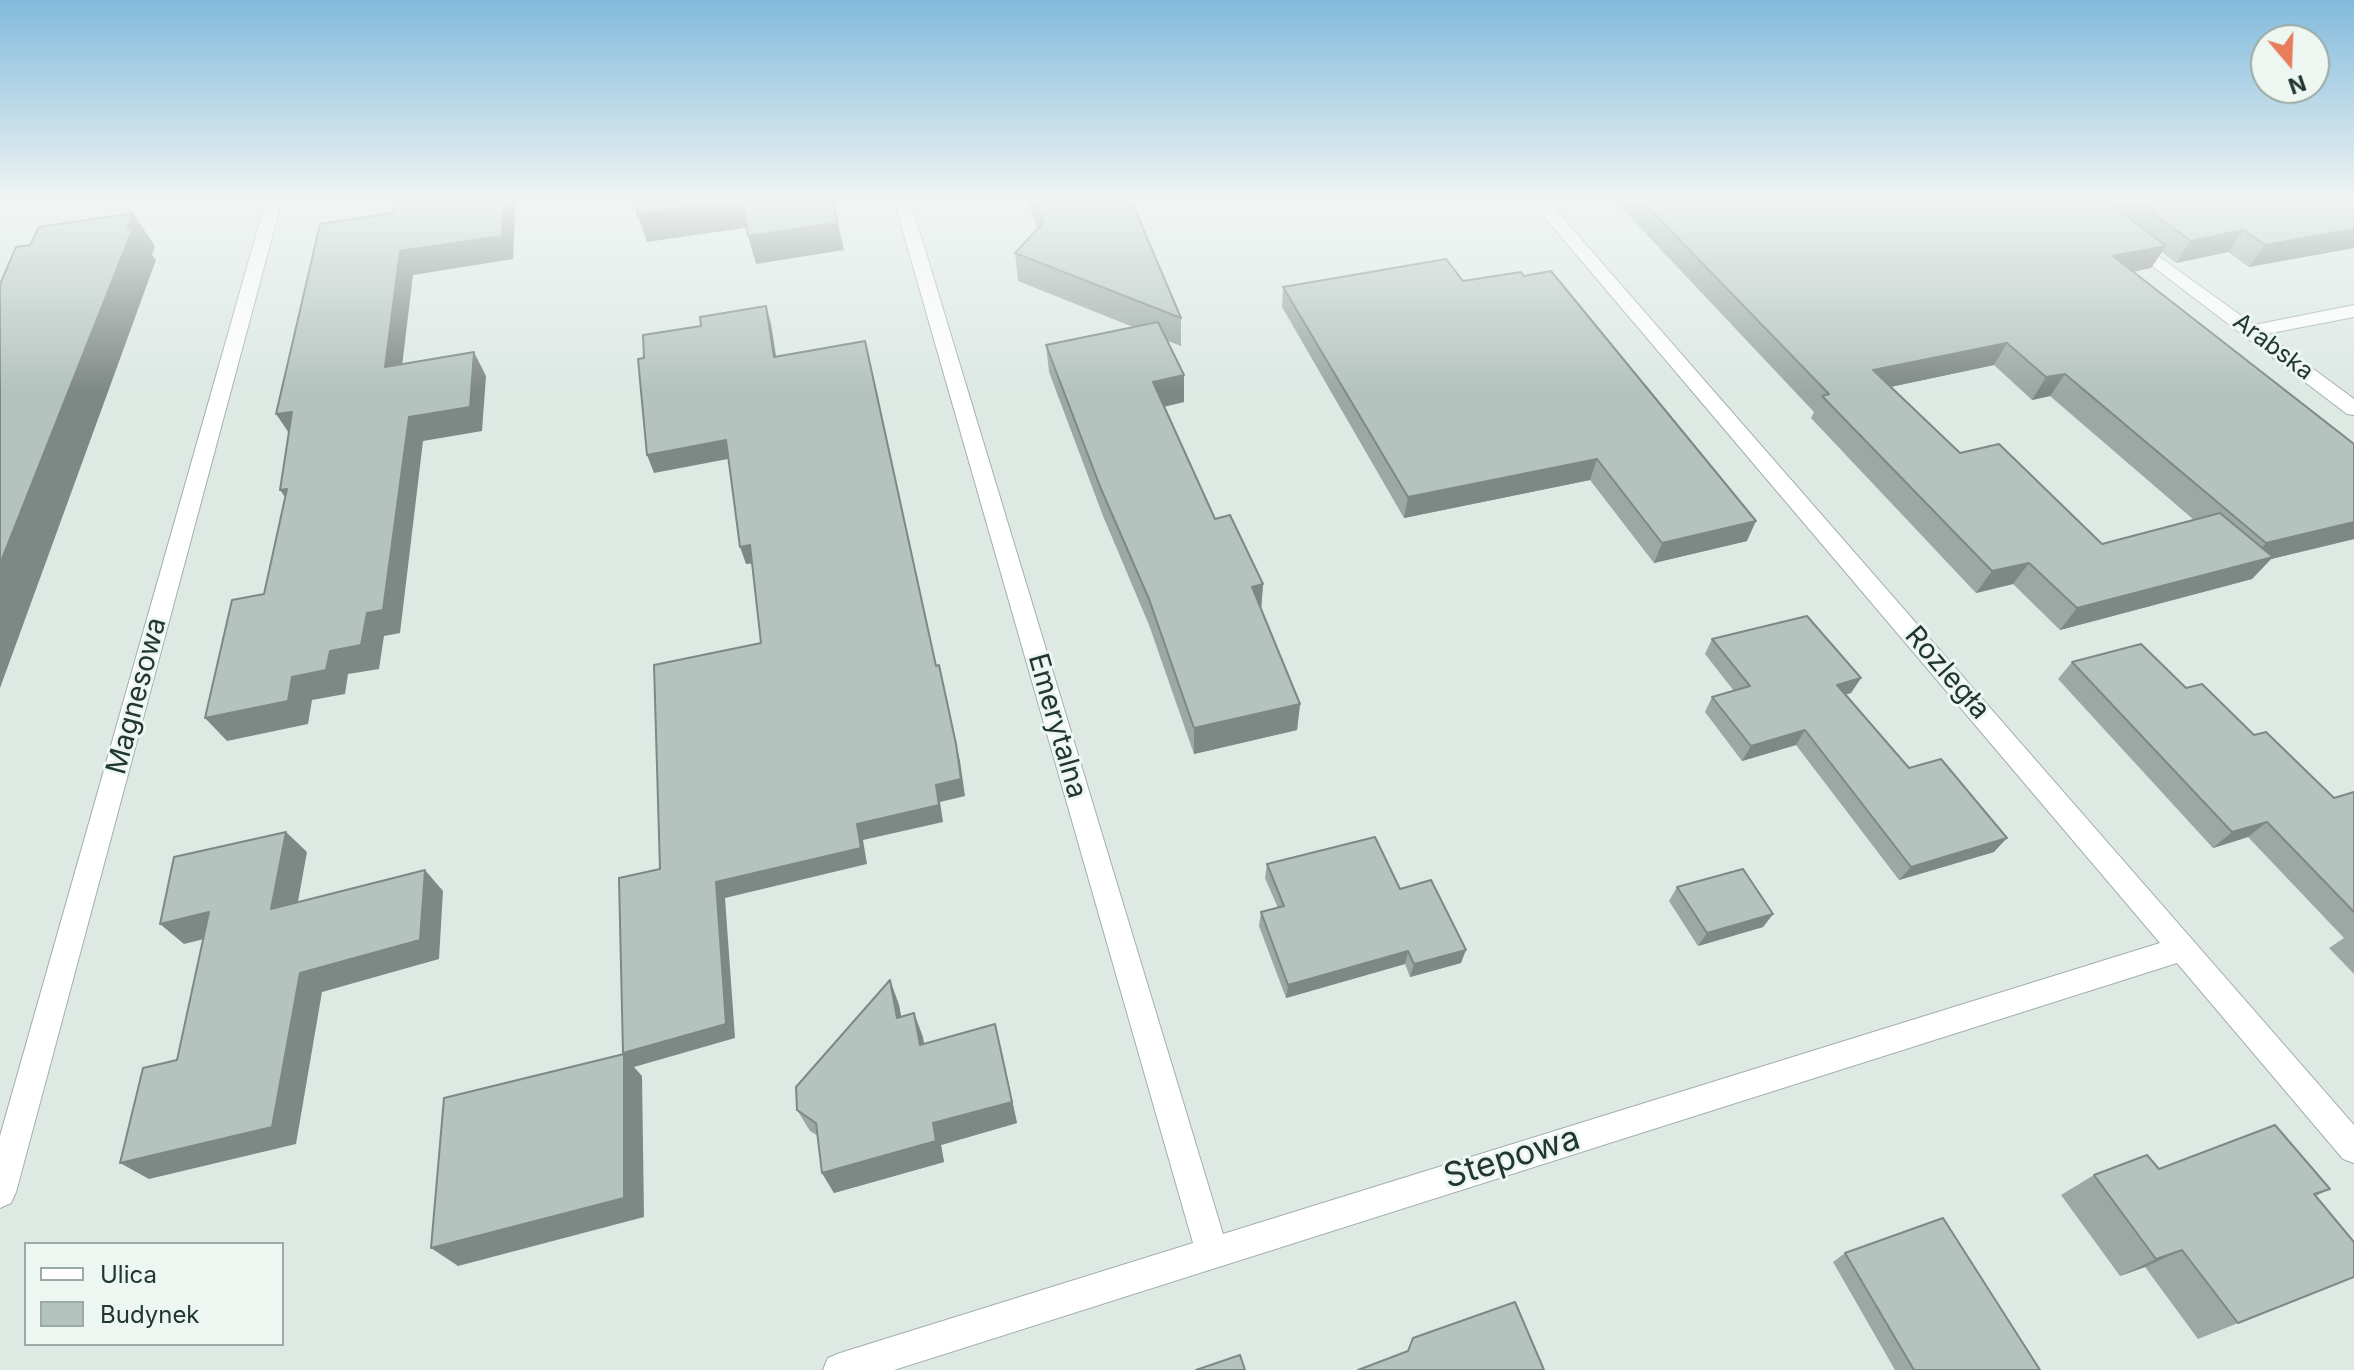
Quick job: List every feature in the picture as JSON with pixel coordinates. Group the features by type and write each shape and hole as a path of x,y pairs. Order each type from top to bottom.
{"street":[{"name":"Magnesowa","path":"0,1192 256,264"},
{"name":"Emerytalna","path":"921,264 1212,1253"},
{"name":"Rozległa","path":"1593,264 2354,1148"},
{"name":"Arabska","path":"2161,264 2354,409"},
{"path":"2252,331 2354,311"},
{"name":"Stepowa","path":"840,1370 2184,948"}],"building":[{"path":"9,264 119,264 0,564 0,284"},
{"path":"311,264 398,264 385,367 474,352 470,407 409,417 383,610 367,613 361,645 330,651 326,670 292,677 288,701 205,718 232,600 264,594 287,489 280,490 292,412 276,414"},
{"path":"1043,264 1158,264 1181,318"},
{"path":"1417,264 1450,264 1463,281 1551,271 1756,521 1662,543 1597,459 1408,497 1283,287"},
{"path":"1703,264 2123,264 2354,444 2354,522 2266,543 2065,374 2046,377 2007,343 1873,370 1960,453 1999,444 2102,544 2220,513 2273,557 2077,608 2029,563 1992,571 1822,396 1829,394"},
{"path":"766,306 774,357 865,341 936,666 939,665 961,779 936,785 939,805 857,824 861,848 716,882 726,1024 623,1053 619,878 660,869 654,665 761,643 750,545 740,547 726,440 647,455 638,359 644,358 643,335 701,326 700,317"},
{"path":"1158,322 1184,375 1153,382 1215,519 1230,515 1263,584 1252,587 1300,704 1194,728 1149,599 1101,489 1046,345"},
{"path":"1807,616 1861,678 1837,685 1909,768 1941,759 2007,838 1911,867 1805,730 1751,746 1712,697 1750,686 1712,639"},
{"path":"2141,644 2186,688 2202,684 2254,735 2266,732 2334,798 2354,792 2354,912 2267,822 2232,832 2072,662"},
{"path":"286,832 271,909 425,870 420,940 300,973 272,1127 120,1163 143,1068 177,1060 209,912 160,924 174,857"},
{"path":"1375,837 1400,889 1431,880 1466,950 1414,964 1408,951 1288,985 1261,912 1284,906 1267,864"},
{"path":"1743,869 1773,914 1707,933 1677,887"},
{"path":"890,980 897,1018 914,1013 920,1045 995,1024 1012,1102 933,1123 936,1141 822,1173 816,1123 797,1110 796,1087"},
{"path":"624,1054 624,1198 431,1248 444,1098"},
{"path":"2275,1125 2330,1189 2314,1194 2354,1242 2354,1277 2238,1323 2182,1250 2156,1259 2094,1175 2147,1155 2159,1169"},
{"path":"1943,1218 2040,1370 1914,1370 1845,1253"},
{"path":"1515,1302 1544,1370 1358,1370 1408,1351 1413,1338"},
{"path":"1240,1355 1245,1370 1196,1370"}]}
